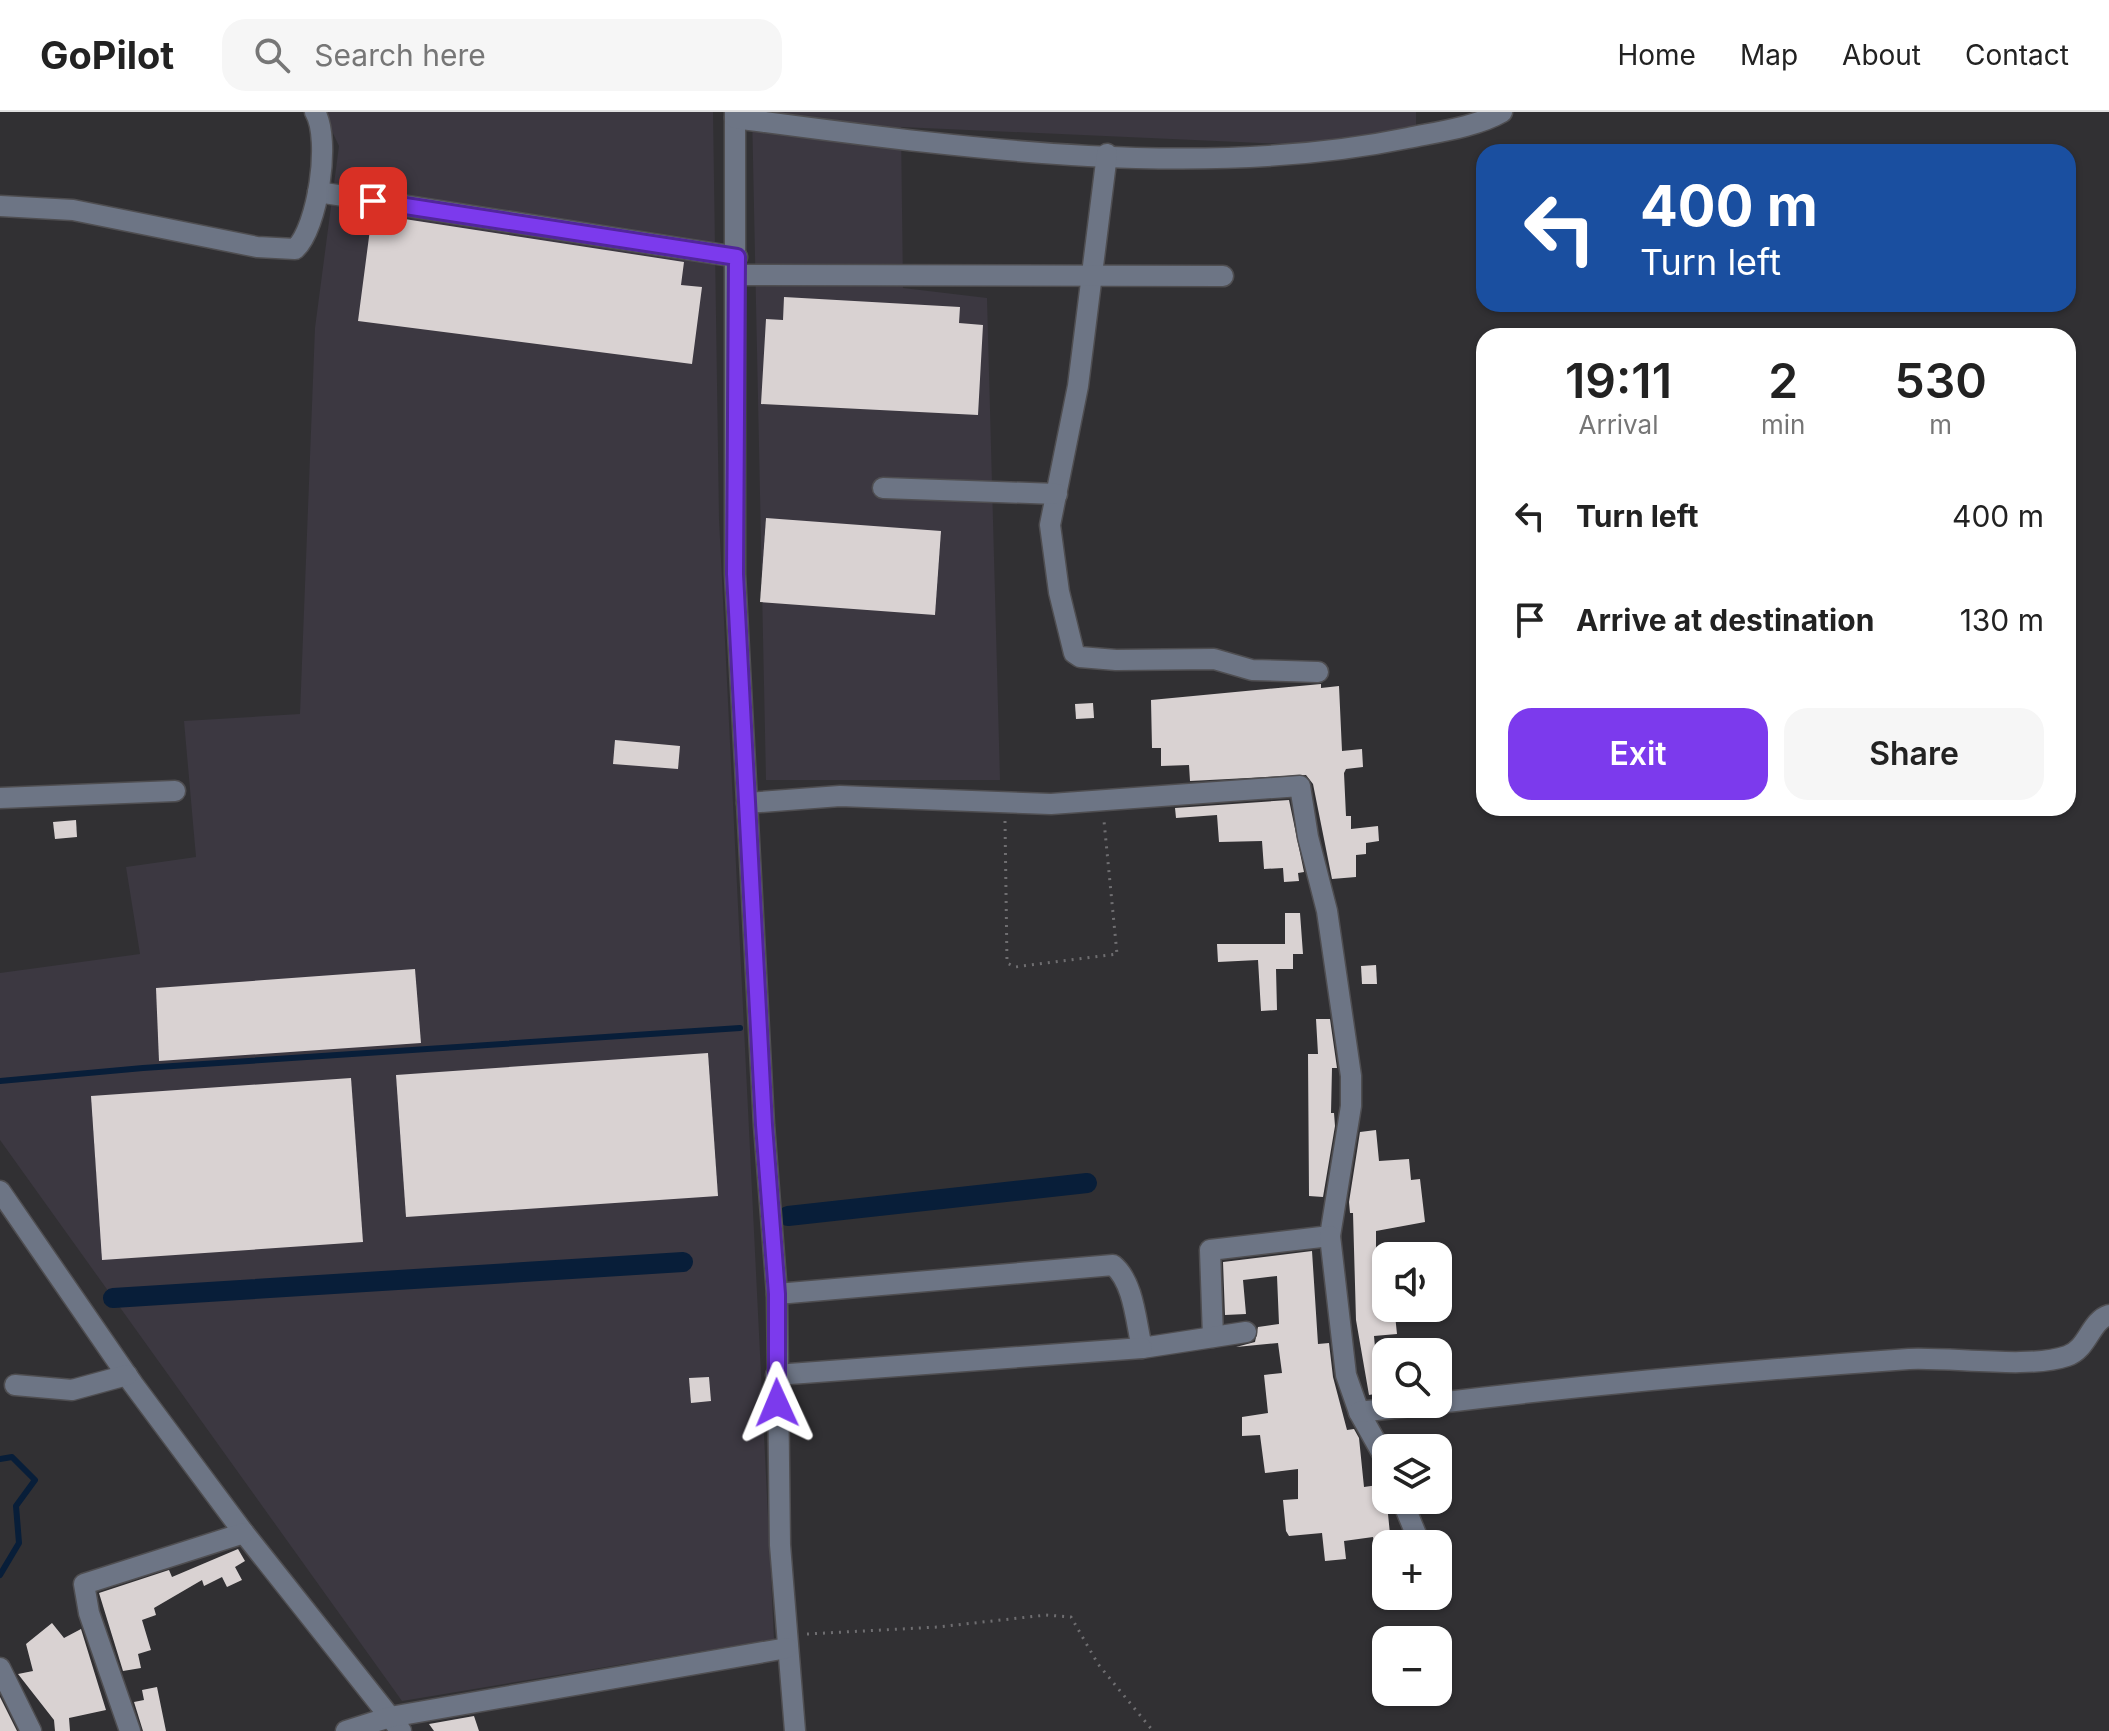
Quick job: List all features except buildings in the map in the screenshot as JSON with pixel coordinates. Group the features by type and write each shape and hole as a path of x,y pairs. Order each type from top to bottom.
{"street":[{"path":"0,206 73,210 280,251 295,249 302,242 318,192 322,138 315,112"},
{"path":"795,1731 780,1545 777,1294 764,1125 735,574 735,115 994,151 1263,155 1345,150 1430,134 1502,112"},
{"path":"1107,154 1078,386 1050,525 1051,544 1074,653 1080,657 1116,660 1214,659 1252,670 1318,672"},
{"path":"318,192 737,266 1223,276"},
{"path":"883,488 1057,494"},
{"path":"747,803 840,796 1102,802 1300,786 1308,837 1327,911 1351,1076 1351,1106 1330,1236 1340,1349 1359,1412 1372,1435"},
{"path":"0,798 175,791"},
{"path":"0,1191 127,1375 244,1533 396,1724"},
{"path":"1213,1337 1210,1250 1330,1236"},
{"path":"777,1294 1113,1265 1122,1272 1127,1286 1142,1348"},
{"path":"1452,1402 1806,1366 1925,1358 2044,1359 2067,1356 2080,1349 2101,1318 2109,1315"},
{"path":"776,1375 1142,1348 1246,1332"},
{"path":"15,1385 72,1390 127,1375"},
{"path":"1359,1412 1372,1410"},
{"path":"130,1731 89,1613 84,1584 244,1533"},
{"path":"346,1731 396,1724 787,1642"},
{"path":"0,1668 31,1731"}],"path":[{"path":"1005,802 1007,963 1015,967 1117,954 1102,802"},
{"path":"787,1642 1046,1615 1071,1617 1098,1664 1153,1731"}],"shaded area":[{"path":"323,112 713,112 719,519 774,1639 402,1701 0,1140 0,973 140,954 126,867 196,857 184,721 300,714 315,328 339,146"},
{"path":"752,112 1416,112 1416,134 1285,144 901,127 903,288 987,298 1000,780 766,780"}],"waterway":[{"path":"0,1081 143,1068 740,1028"},
{"path":"788,1216 1087,1183"},
{"path":"113,1298 683,1262"},
{"path":"0,1459 12,1457 35,1480 16,1506 19,1543 0,1575"}],"route":[{"path":"373,201 737,257 735,574 764,1125 777,1294 777,1403"}]}
